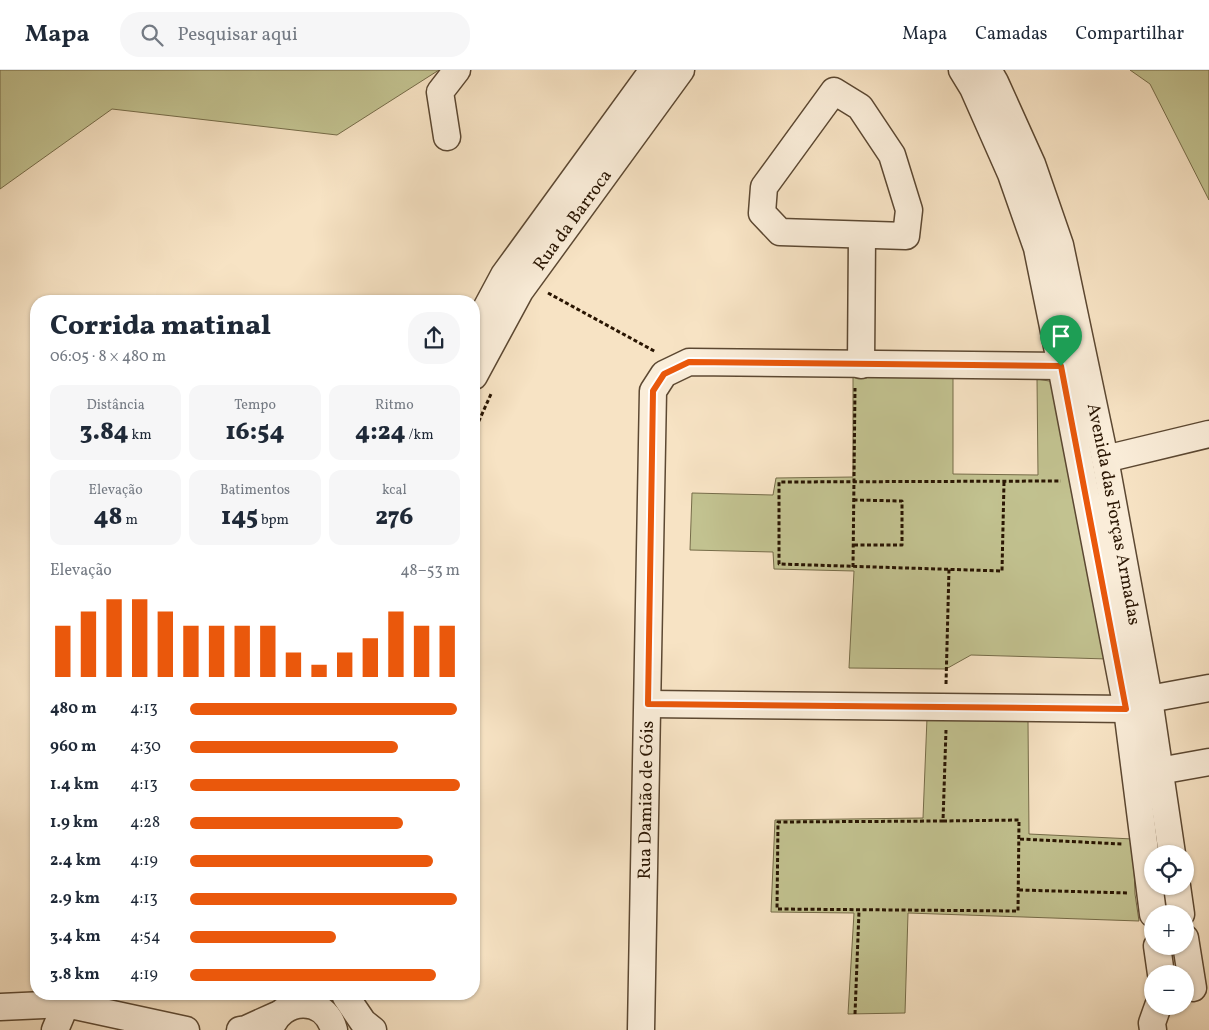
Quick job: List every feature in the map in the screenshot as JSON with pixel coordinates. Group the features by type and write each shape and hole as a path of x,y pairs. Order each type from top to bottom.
{"street":[{"path":"446,137 440,92 457,70"},
{"name":"Rua da Barroca","path":"480,320 504,275 653,70"},
{"name":"Rua da Barroca","path":"480,365 520,291 682,70"},
{"name":"Avenida das Forças Armadas","path":"962,70 973,88 1011,174 1037,248 1061,366 1138,704 1159,772 1171,845"},
{"name":"Avenida das Forças Armadas","path":"988,70 1032,164 1060,245 1105,459 1138,704 1152,905"},
{"path":"834,91 860,106 892,155 909,210 906,236 862,236 780,232 762,213 764,187 834,91"},
{"path":"858,376 862,236"},
{"name":"Rua Damião de Góis","path":"642,1030 653,391 664,374 689,362 858,376 1061,366"},
{"path":"1105,459 1209,434"},
{"path":"648,704 946,707 1138,704 1209,688"},
{"path":"1159,772 1209,762"},
{"path":"1189,955 1196,991"},
{"path":"336,1028 344,1000"},
{"path":"349,1000 362,1022 373,1030"},
{"path":"55,1030 66,1004"},
{"path":"0,1007 66,1004 186,1030"},
{"path":"240,1030 298,1005 308,1005 318,1009 326,1015 336,1028"},
{"path":"1153,1030 1152,1023 1155,1015"}],"path":[{"path":"527,282 680,366"},
{"path":"854,567 858,376"},
{"path":"1004,482 1002,570 779,564 779,482 1064,481"},
{"path":"854,500 902,501 902,544 854,544"},
{"path":"943,821 949,570"},
{"path":"1019,820 1020,839 1018,911 777,909 778,822 1019,820"},
{"path":"1020,839 1124,844"},
{"path":"1019,890 1136,894"},
{"path":"855,1014 859,911"}],"green space":[{"path":"0,70 439,70 337,135 112,109 0,189"},
{"path":"1130,70 1209,70 1209,200 1150,84"},
{"path":"953,375 953,474 1038,475 1037,379 1055,382 1108,659 971,655 946,669 849,668 854,571 774,569 773,552 690,550 692,493 773,495 776,478 853,477 853,377"},
{"path":"927,718 1028,721 1029,834 1133,839 1135,894 1139,921 908,913 905,1013 848,1014 854,913 771,912 775,820 923,818"}],"route":[{"path":"689,362 1061,366 1126,709 648,704 653,391 664,374 689,362"}]}
